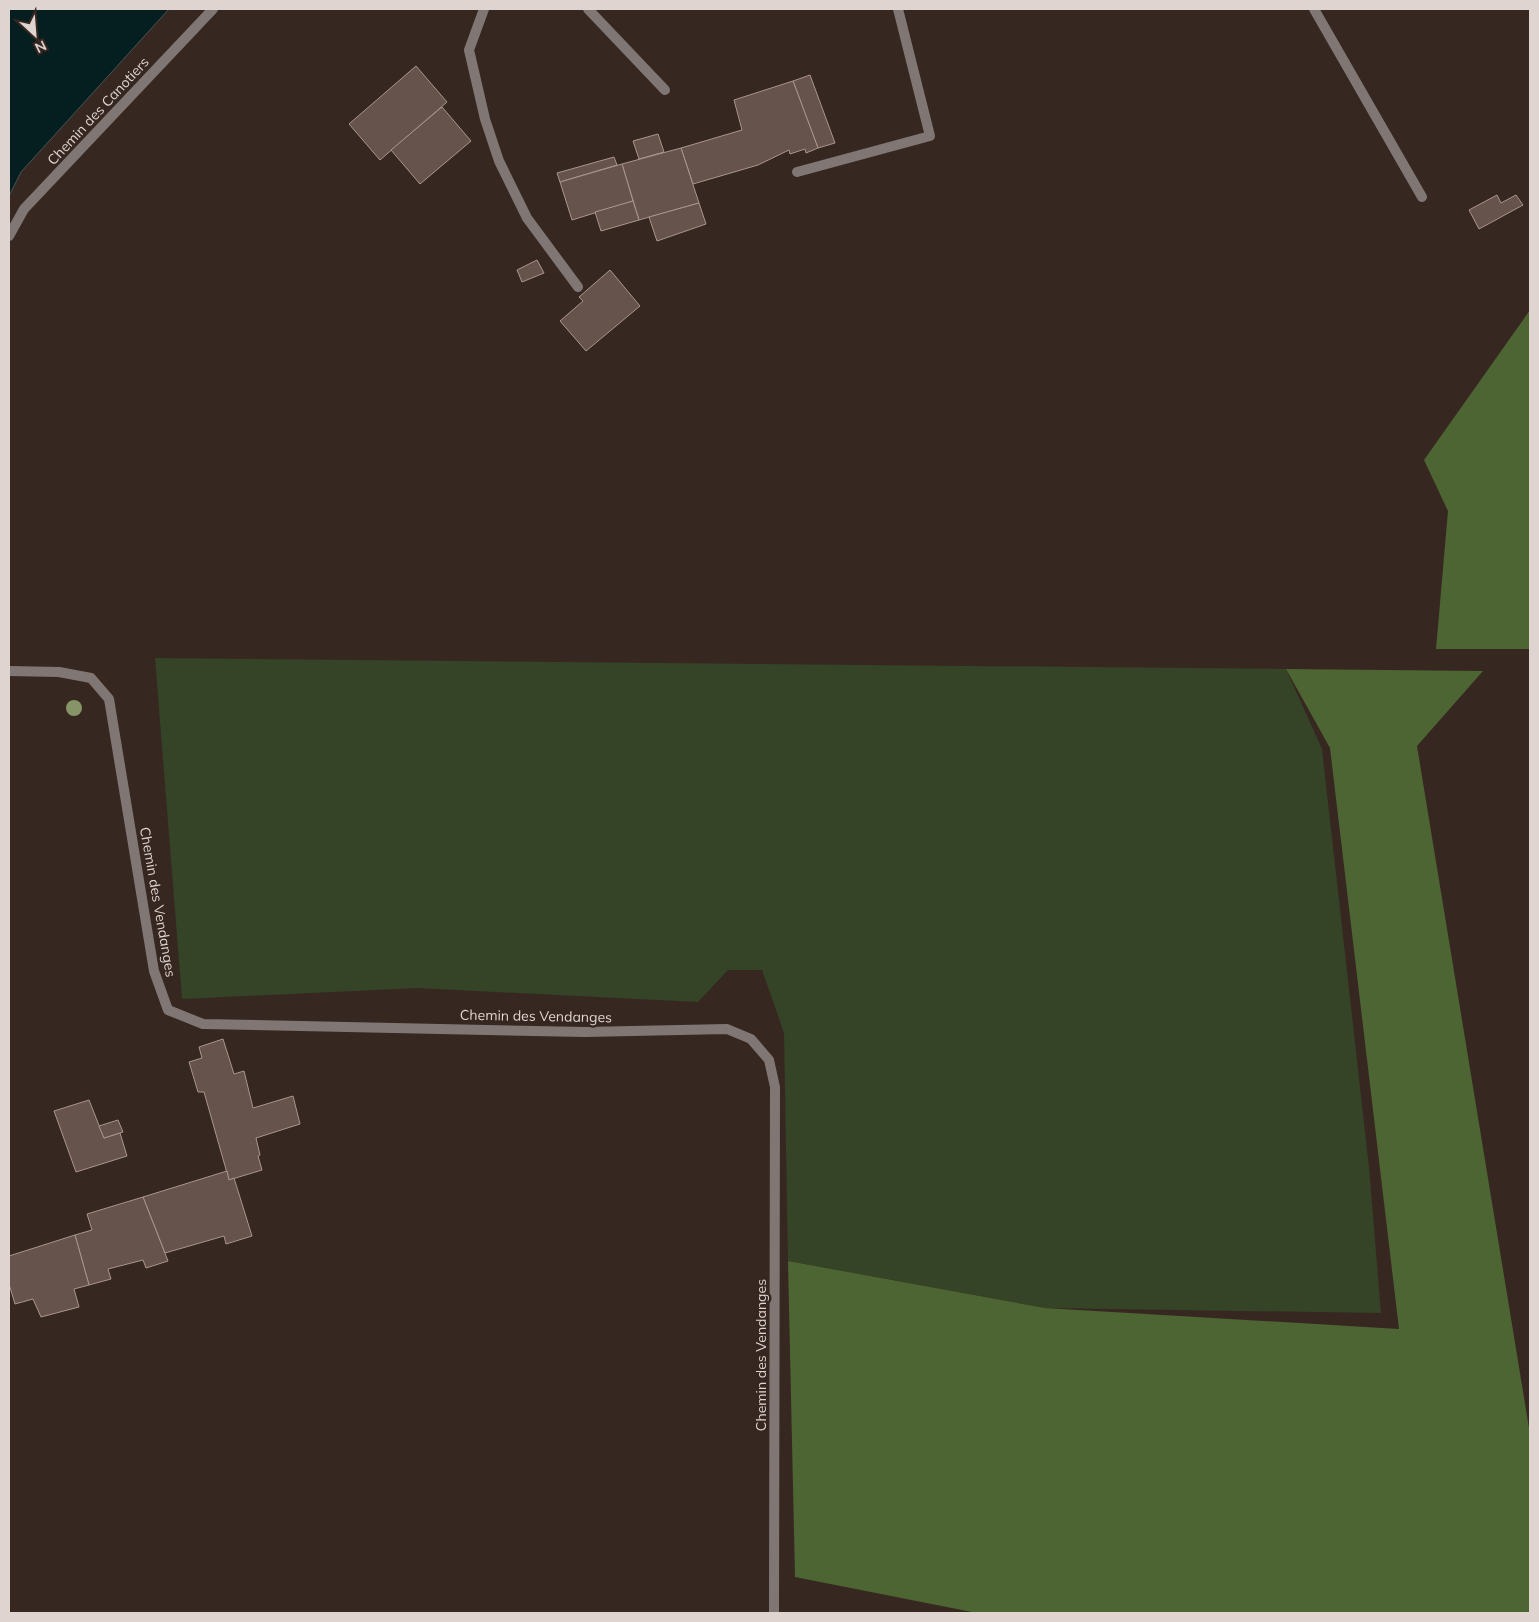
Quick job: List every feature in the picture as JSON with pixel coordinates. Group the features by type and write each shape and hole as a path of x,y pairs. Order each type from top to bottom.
{"street":[{"name":"Chemin des Canotiers","path":"9,236 24,209 213,9"},
{"path":"484,9 469,50 486,119 499,160 527,218 578,287"},
{"path":"588,9 666,90"},
{"path":"797,172 930,136 898,9"},
{"path":"1314,9 1422,197"},
{"name":"Chemin des Vendanges","path":"9,671 59,672 91,678 109,699 154,971 168,1010 203,1024 585,1032 727,1029 750,1038 769,1060 774,1087 774,1613"}],"green space":[{"path":"1530,310 1530,649 1436,649 1448,511 1424,460"},
{"path":"155,658 1286,669 1322,749 1369,1167 1381,1313 1045,1308 788,1261 784,1033 762,970 728,970 698,1002 417,988 182,999"},
{"path":"1286,669 1483,671 1417,746 1530,1434 1530,1613 977,1613 795,1577 788,1261 1045,1308 1399,1329 1330,748"}],"water":[{"path":"9,9 169,9 21,172 9,196"}],"building":[{"path":"416,66 447,102 380,160 349,124"},
{"path":"810,75 835,143 818,148 793,81"},
{"path":"793,81 818,148 806,153 805,149 790,154 789,150 758,165 693,184 681,148 742,130 734,100"},
{"path":"442,107 471,141 420,184 391,150"},
{"path":"658,134 664,152 639,159 633,141"},
{"path":"681,148 699,203 639,220 622,164"},
{"path":"614,157 617,165 560,182 557,173"},
{"path":"622,164 633,201 572,220 560,182"},
{"path":"1497,195 1501,203 1516,195 1523,205 1479,229 1469,210"},
{"path":"633,201 639,220 601,231 595,212"},
{"path":"699,203 706,224 657,241 649,217"},
{"path":"537,260 544,273 522,282 517,270"},
{"path":"610,270 640,306 586,351 560,321 583,301 579,297"},
{"path":"223,1039 234,1074 244,1071 253,1108 293,1096 300,1124 256,1138 262,1170 229,1180 204,1092 198,1092 189,1062 202,1058 199,1047"},
{"path":"89,1100 104,1138 120,1133 127,1156 76,1172 54,1111"},
{"path":"118,1120 123,1132 104,1138 99,1126"},
{"path":"227,1171 229,1180 234,1178 252,1236 226,1244 224,1236 165,1253 143,1197"},
{"path":"143,1197 168,1261 146,1268 143,1260 108,1269 111,1279 89,1285 75,1235 92,1230 87,1214"},
{"path":"75,1235 89,1285 74,1289 79,1307 41,1317 33,1299 15,1304 9,1284 9,1256"}]}
